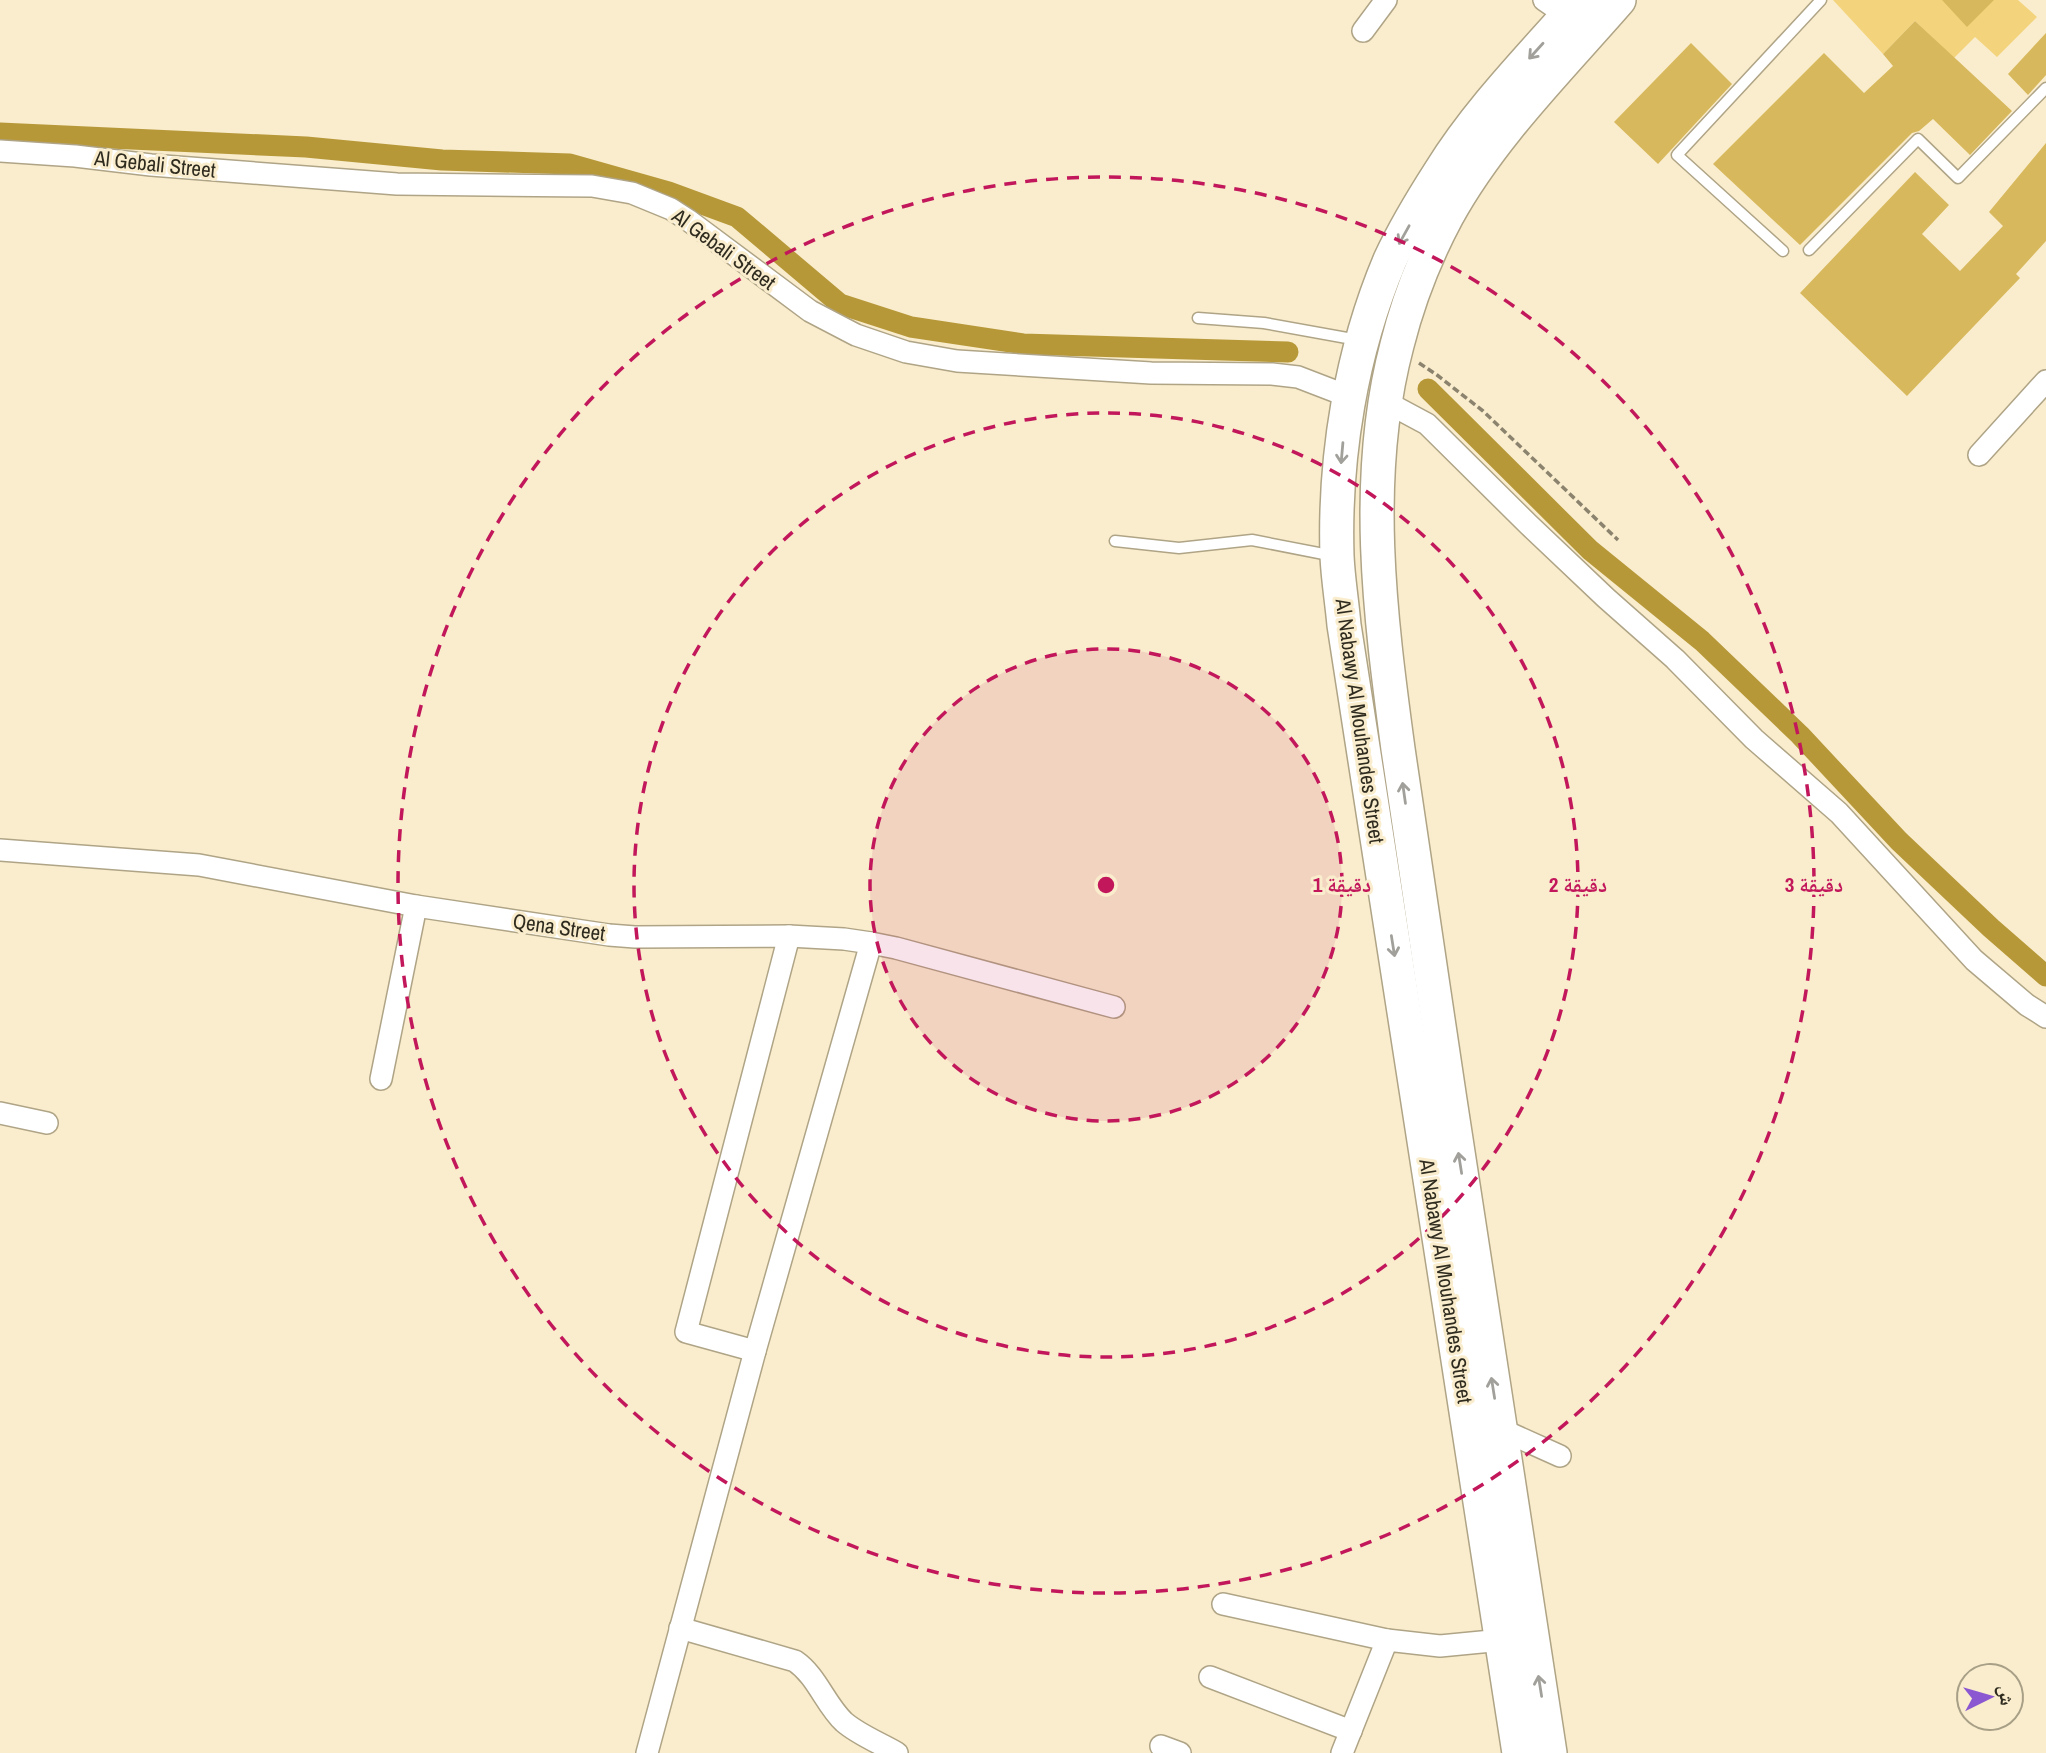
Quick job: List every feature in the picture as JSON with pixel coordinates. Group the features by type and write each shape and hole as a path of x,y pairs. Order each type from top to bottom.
{"main road":[{"name":"Al Nabawy Al Mouhandes Street","path":"1550,1753 1410,833 1384,642 1377,537 1381,440 1386,402 1396,349 1425,263 1454,204 1487,155 1512,122 1619,0"},
{"name":"Al Nabawy Al Mouhandes Street","path":"1519,1753 1344,625 1337,557 1338,499 1350,397 1363,341 1391,258 1441,171 1564,5"},
{"path":"1377,839 1385,842 1400,841 1410,833"},
{"path":"1385,893 1401,886 1418,888"}],"street":[{"path":"1363,31 1386,0"},
{"name":"Al Gebali Street","path":"0,151 397,184 612,188 652,200 680,214 789,296 833,324 881,345 957,361 1151,373 1272,374 1298,377 1350,397"},
{"path":"1979,456 2046,381"},
{"path":"1386,402 1427,424 1520,517 1675,659 1754,739 1839,813 1974,960 2027,1005 2046,1017"},
{"name":"Qena Street","path":"0,850 181,862 416,906 622,936 789,936 844,939 896,948 1114,1007"},
{"path":"381,1079 416,906"},
{"path":"755,1351 686,1332 789,936"},
{"path":"647,1753 755,1351 871,943"},
{"path":"0,1113 47,1123"},
{"path":"1500,1429 1560,1456"},
{"path":"1223,1604 1387,1640 1440,1646 1502,1640"},
{"path":"680,1628 795,1661 806,1668 843,1721 897,1753"},
{"path":"1342,1753 1387,1640"},
{"path":"1210,1677 1351,1731"}],"lane":[{"path":"1783,251 1676,155 1821,0"},
{"path":"1809,250 1918,139 1958,178 2046,88"},
{"path":"1198,318 1264,323 1363,341"},
{"path":"1115,541 1179,548 1252,540 1337,557"}],"path":[{"path":"1396,349 1437,375 1483,411 1618,540"}],"shaded area":[{"path":"1833,0 2018,0 2037,17 1997,57 1975,37 1954,58 1915,21 1883,54"}],"building":[{"path":"1942,0 1994,0 1967,27"},
{"path":"1915,21 2012,111 1970,155 1933,119 1919,131 1912,133 1800,245 1713,164 1824,53 1864,93 1893,66 1883,54"},
{"path":"2046,33 2046,75 2028,95 2008,74"},
{"path":"1691,43 1732,84 1658,164 1614,122"},
{"path":"2046,143 2046,241 2016,274 2020,278 1907,396 1800,293 1915,172 1949,205 1922,234 1960,271 2003,226 1989,212"}],"waterway":[{"path":"0,133 306,147 442,160 570,164 669,192 737,217 840,304 911,327 1023,344 1288,352"},
{"path":"1428,389 1590,550 1702,641 1800,735 1899,841 2046,976"}]}
